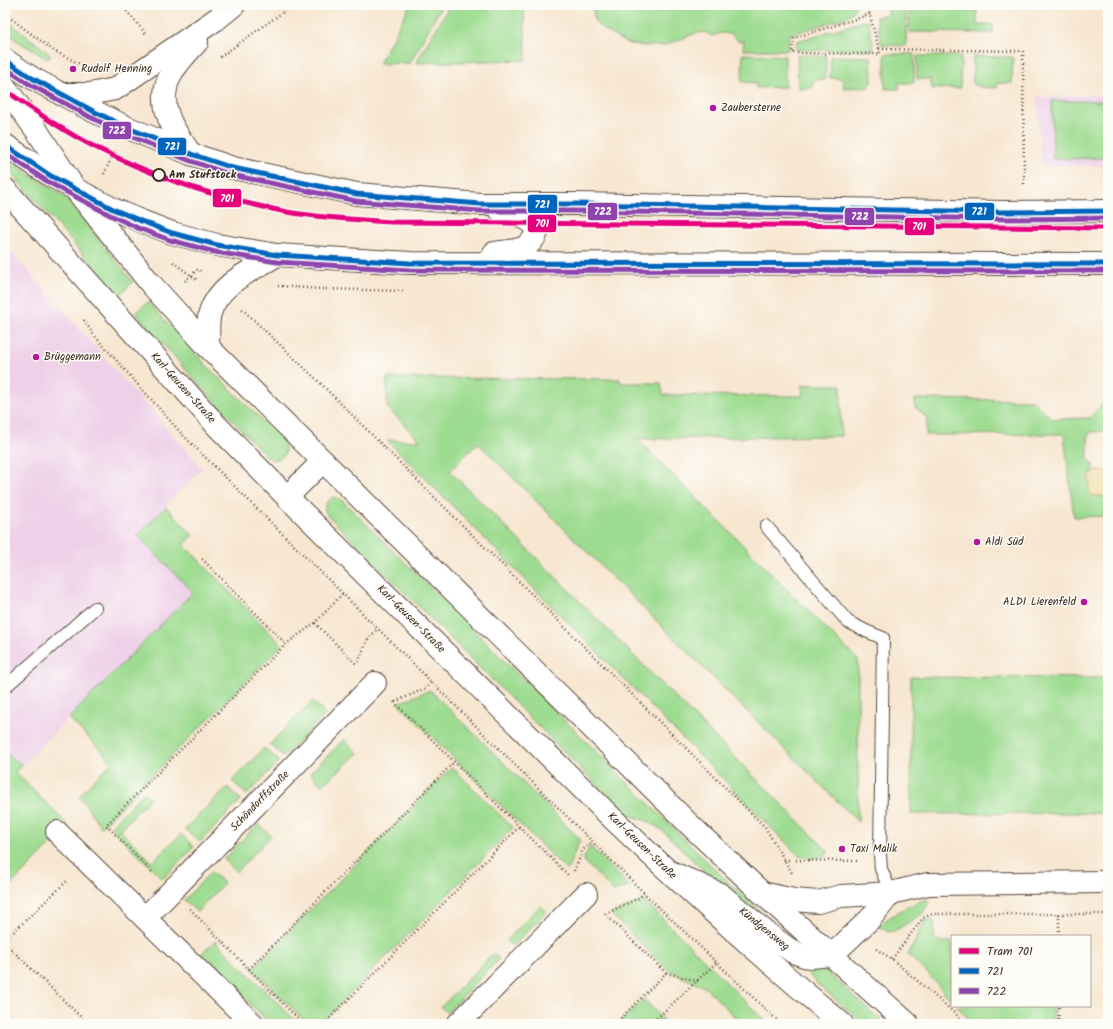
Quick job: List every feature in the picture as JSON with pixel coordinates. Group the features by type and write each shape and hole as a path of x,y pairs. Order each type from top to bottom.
{"street":[{"path":"61,94 90,94 115,89 226,12"},
{"path":"191,154 179,138 170,121 164,94 171,75 178,65 226,12"},
{"path":"5,60 32,78 93,111 126,127 191,154 233,168 357,194 480,204 1108,211"},
{"path":"5,87 39,134 75,189 150,283 208,347 692,827 762,893 908,1024"},
{"path":"5,145 51,176 75,189 113,209 172,233 217,245 277,255 410,263 1108,264"},
{"name":"Karl-Geusen-Straße","path":"5,189 218,427 287,497 666,870 737,935 842,1024"},
{"path":"410,263 518,250 527,246 534,239 536,232 532,223 522,217 480,204"},
{"path":"208,347 210,313 223,290 240,277 277,255"},
{"path":"287,497 323,461"},
{"name":"Schöndorffstraße","path":"145,918 375,684"},
{"path":"56,832 253,1024"},
{"name":"Kündgensweg","path":"666,870 720,894 768,934 793,952 811,957 832,955"},
{"path":"762,893 794,900 818,902 841,896 891,893 928,884 1108,882"},
{"path":"832,955 870,919 891,893"},
{"path":"458,1024 586,894"}],"lane":[{"path":"766,526 848,622 883,638 880,855 882,869 891,893"},
{"path":"5,687 95,608"}],"path":[{"path":"217,60 293,5"},
{"path":"867,5 870,14 880,54 792,53 794,38 870,14"},
{"path":"124,8 150,39"},
{"path":"5,14 54,51 89,68"},
{"path":"879,49 1023,51 1024,211"},
{"path":"104,176 118,146"},
{"path":"180,277 186,282 198,269 204,274"},
{"path":"238,305 313,376 765,827 795,879"},
{"path":"93,334 180,433 623,872 781,1024"},
{"path":"202,559 286,644"},
{"path":"303,1024 106,826 286,644 315,623 343,593"},
{"path":"315,623 357,664"},
{"path":"394,702 571,878"},
{"path":"249,969 454,762"},
{"path":"324,1024 519,827"},
{"path":"5,940 87,861"},
{"path":"605,914 666,973 698,981"},
{"path":"892,959 923,918 932,914 1108,914"},
{"path":"1059,914 1059,935"},
{"path":"5,943 88,1024"},
{"path":"874,948 892,959 958,1016 963,1024"},
{"path":"657,1024 654,1021 716,963"},
{"path":"615,1024 666,973"},
{"path":"1058,1024 1059,1007"}],"shaded area":[{"path":"1108,95 1108,166 1041,165 1037,97"},
{"path":"5,245 202,468 137,535 193,592 22,765 5,753"}],"green space":[{"path":"410,5 442,5 410,63 379,64"},
{"path":"450,5 524,5 526,60 416,63"},
{"path":"592,5 856,5 853,12 845,18 789,35 788,50 743,50 744,41 738,41 731,34 721,33 712,36 705,32 696,33 663,46 644,46 626,43 603,29 595,22"},
{"path":"887,5 906,5 906,46 882,45 876,17 889,14"},
{"path":"909,5 977,5 977,25 993,25 993,33 909,32"},
{"path":"5,19 51,55 47,59 16,40 5,31"},
{"path":"868,20 874,50 796,50 797,41"},
{"path":"743,54 785,56 785,87 756,88 756,83 742,82"},
{"path":"885,54 914,54 914,83 899,83 899,89 885,89"},
{"path":"797,55 826,56 826,79 813,80 812,88 798,88"},
{"path":"831,56 871,57 872,83 870,83 869,87 844,88 843,79 830,78"},
{"path":"917,56 961,56 960,88 932,89 930,79 917,79"},
{"path":"973,56 1013,57 1012,83 997,83 997,88 979,87 979,85 973,85"},
{"path":"1052,101 1108,101 1108,158 1053,159"},
{"path":"10,161 64,196 133,282 119,295 5,166 6,163"},
{"path":"148,302 207,366 284,442 286,449 282,457 273,460 267,457 203,389 135,313"},
{"path":"387,378 620,379 621,383 661,383 663,395 803,396 802,385 841,385 841,436 637,439 858,660 858,822 478,443 450,471 829,852 826,855 814,858 798,855 387,440 420,441 387,407"},
{"path":"915,399 1032,400 1052,419 1090,418 1105,401 1108,401 1108,431 1091,432 1088,435 1088,459 1093,463 1093,471 1089,476 1092,496 1108,496 1108,516 1074,517 1064,434 926,435 927,418 915,407"},
{"path":"333,497 344,502 721,875 777,926 777,929 712,879 663,831 650,822 623,811 329,517 325,511 325,506"},
{"path":"166,507 193,535 184,545 282,645 101,827 79,796 112,762 69,718 193,592 137,535"},
{"path":"911,677 1108,678 1108,813 911,814"},
{"path":"430,690 580,839 567,871 398,703"},
{"path":"312,701 326,714 284,757 270,744"},
{"path":"344,739 358,753 322,786 310,773"},
{"path":"264,748 279,761 247,795 232,781"},
{"path":"5,753 22,765 15,772 69,826 5,891"},
{"path":"452,767 513,828 320,1024 308,1024 252,969"},
{"path":"227,787 241,800 200,842 185,829"},
{"path":"144,792 150,798 120,830 152,862 181,834 194,847 163,879 110,827"},
{"path":"258,824 271,836 236,872 224,859"},
{"path":"590,846 630,887 613,891 583,860"},
{"path":"211,872 224,883 197,912 184,900"},
{"path":"927,899 929,903 922,914 895,931 888,932 878,926 901,910"},
{"path":"644,900 768,1024 742,1024 706,988 668,970 611,914"},
{"path":"540,906 546,912 513,946 506,941"},
{"path":"925,920 934,921 934,939 939,940 939,942 951,942 951,1000 928,974 908,955"},
{"path":"215,941 299,1024 270,1024 201,954"},
{"path":"493,954 499,959 447,1013 441,1007"},
{"path":"813,966 820,966 885,1024 864,1024 816,983 810,976 810,970"},
{"path":"644,999 667,1024 618,1024"},
{"path":"958,1007 1052,1007 1053,1024 973,1024"}],"sand":[{"path":"1093,471 1108,471 1108,496 1092,496 1089,492 1089,476"}],"tram line":[{"name":"701","path":"5,90 49,120 95,147 165,178 237,201 313,216 393,222 1108,228"}],"transit line":[{"name":"721","path":"5,60 32,78 93,111 126,127 191,154 233,168 357,194 480,204 576,204 1004,212 1108,211"},
{"name":"722","path":"5,68 29,84 90,117 123,133 188,160 232,175 356,201 480,211 576,211 1004,219 1108,218"},
{"name":"721","path":"5,145 51,176 113,209 141,221 172,233 217,245 277,255 410,263 1108,264"},
{"name":"722","path":"5,153 48,182 138,228 170,240 215,252 277,262 410,270 1108,271"}],"place":[{"name":"Rudolf Henning","path":"73,69"},
{"name":"Zaubersterne","path":"713,108"},
{"name":"Am Stufstock","path":"159,175"},
{"name":"Brüggemann","path":"36,357"},
{"name":"Aldi Süd","path":"977,542"},
{"name":"ALDI Lierenfeld","path":"1084,602"},
{"name":"Taxi Malik","path":"842,849"}]}
